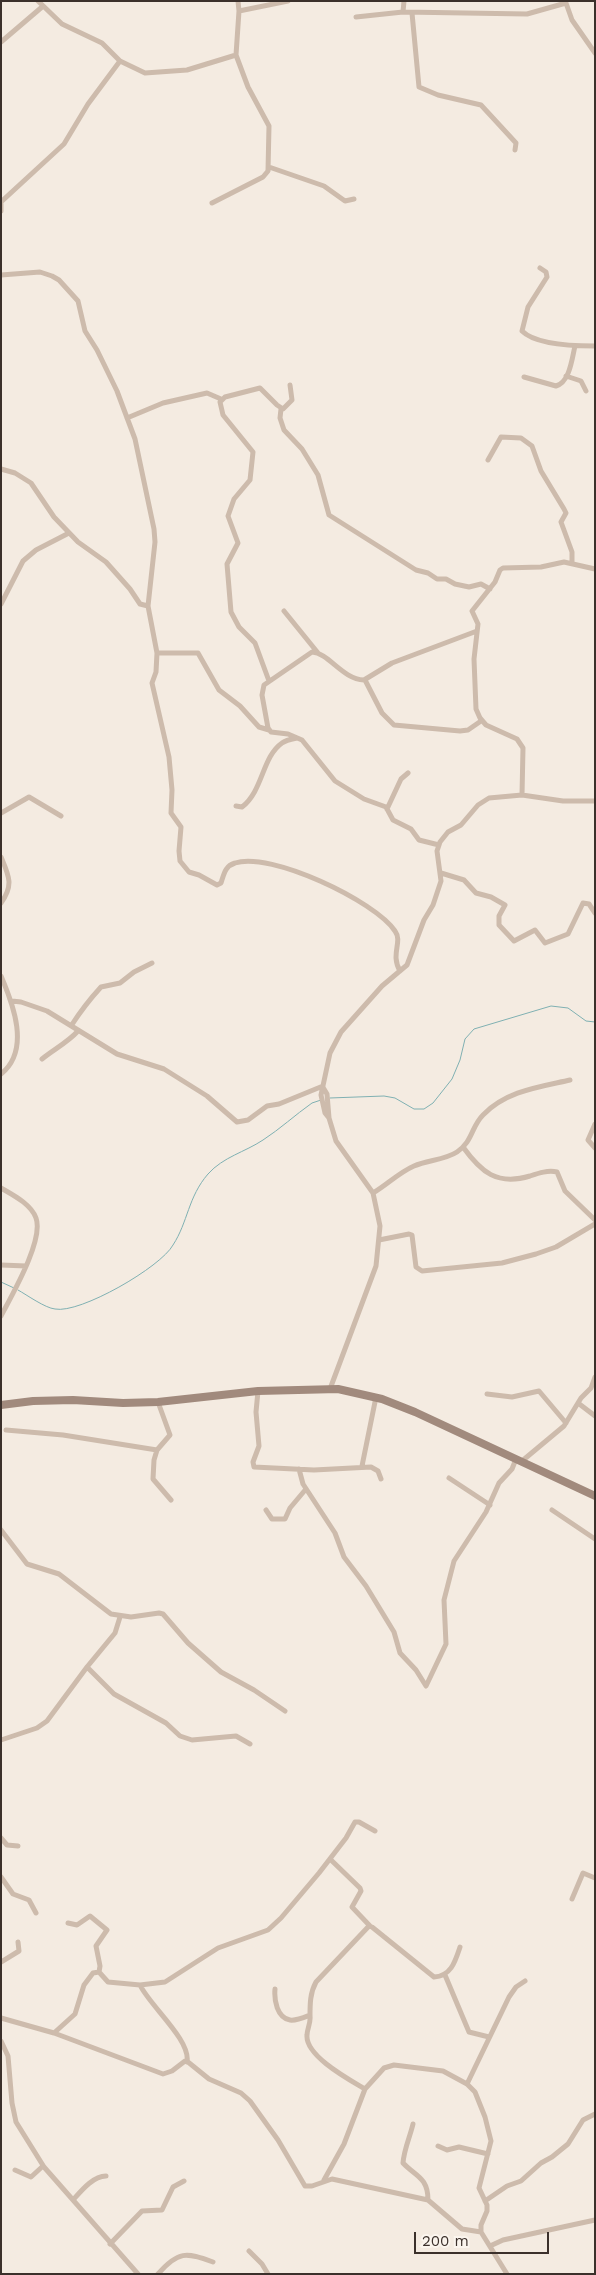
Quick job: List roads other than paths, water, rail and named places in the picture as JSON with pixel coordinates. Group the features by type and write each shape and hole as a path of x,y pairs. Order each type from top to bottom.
{"street":[{"path":"38,1 42,7 62,24 102,43 120,61 150,73 187,70 236,55"},
{"path":"212,203 263,177 268,172 269,167 270,126 248,87 236,55 238,1"},
{"path":"239,11 288,1"},
{"path":"403,12 404,1"},
{"path":"356,17 403,12 527,14 566,3 572,20 595,53"},
{"path":"1,42 42,7"},
{"path":"412,13 419,87 433,93 483,106 516,143 515,150"},
{"path":"1,211 1,203 43,166 64,144 88,104 120,61"},
{"path":"269,167 324,186 345,202 354,199"},
{"path":"540,268 546,272 547,277 528,306 522,331 540,340 575,346 595,346"},
{"path":"1,275 40,272 59,280 75,297 85,331 117,390 135,439 155,542 148,606 156,653 156,672 152,683 169,757 172,790 171,812 181,827 178,856 183,866 189,872 199,875 216,885 220,883 224,871 230,865 244,861 262,861 330,886 369,907 395,930 398,939 394,959 400,971"},
{"path":"524,377 556,386 564,382 575,346"},
{"path":"566,376 581,381 586,391"},
{"path":"281,409 288,406 292,400 290,385"},
{"path":"126,418 164,403 206,393 221,399 260,388 281,409"},
{"path":"221,399 219,405 223,415 250,448 254,456 250,468 250,480 234,499 228,516 238,543 227,564 231,612 239,627 256,643 269,681"},
{"path":"281,409 280,418 284,430 302,449 318,475 329,515 416,570 428,573 437,579 446,579 455,584 469,587 481,584 490,589"},
{"path":"488,460 502,437 521,438 532,446 541,471 566,513 562,522 572,552 572,562"},
{"path":"1,469 16,472 32,483 49,511 69,533 78,542 106,562 132,591 140,604 148,606"},
{"path":"1,604 24,561 39,548 69,533"},
{"path":"522,795 523,748 517,740 489,727 482,721 475,704 474,659 478,624 472,610 490,589 503,568 541,567 558,562 572,562 595,569"},
{"path":"284,610 318,653 339,670 354,678 365,680 392,663 477,631"},
{"path":"156,653 198,653 219,690 240,706 259,727 269,730 273,734 288,734 302,740 335,781 364,799 383,805 393,820 410,829 419,840 439,845"},
{"path":"269,730 262,695 264,685 309,653 318,653"},
{"path":"365,680 382,713 396,726 460,731 468,730 482,721"},
{"path":"236,806 242,807 248,801 260,783 269,761 280,744 297,738"},
{"path":"387,809 401,779 408,774"},
{"path":"330,1389 372,1277 380,1226 372,1194 336,1141 329,1118 323,1088 330,1053 341,1032 376,992 407,965 441,882 441,872 437,862 439,845 448,832 466,822 483,800 496,797 522,795 563,801 595,800"},
{"path":"1,813 29,796 62,816"},
{"path":"1,857 10,886 8,894 1,903"},
{"path":"441,872 464,880 476,893 502,902 504,906 499,916 499,925 514,941 535,930 545,943 568,934 583,904 589,904 595,913"},
{"path":"71,1026 86,1003 94,997 101,987 120,983 134,972 152,963"},
{"path":"1,976 12,1001 16,1025 16,1052 10,1066 1,1074"},
{"path":"12,1001 21,1002 47,1011 117,1054 174,1074 208,1096 237,1122 248,1120 267,1106 279,1104 323,1088"},
{"path":"42,1059 58,1046 68,1042 78,1031"},
{"path":"372,1194 412,1167 451,1155 471,1138 476,1124 483,1115 503,1100 514,1094 540,1086 570,1080"},
{"path":"595,1124 588,1140 595,1148"},
{"path":"462,1147 476,1166 505,1180 544,1172 557,1172 565,1191 595,1220"},
{"path":"1,1188 26,1204 36,1217 37,1230 22,1276 1,1316"},
{"path":"379,1240 408,1234 412,1235 416,1266 422,1271 502,1263 536,1254 556,1247 595,1224"},
{"path":"1,1265 26,1266"},
{"path":"299,1469 306,1489 335,1533 344,1557 366,1586 394,1632 400,1653 416,1670 426,1686 446,1644 444,1600 454,1561 490,1505 499,1483 519,1460 559,1431 578,1402 591,1388 595,1377"},
{"path":"1,1405 33,1400 123,1403 158,1402 258,1391 348,1390 376,1397 415,1412 595,1496"},
{"path":"258,1391 256,1412 259,1446 253,1466 299,1469 362,1466 376,1468 381,1479"},
{"path":"487,1394 512,1397 539,1391 566,1422"},
{"path":"362,1466 376,1397"},
{"path":"158,1402 170,1435 157,1450 154,1460 153,1479 171,1500"},
{"path":"578,1402 595,1416"},
{"path":"6,1430 63,1434 157,1450"},
{"path":"449,1478 490,1505"},
{"path":"266,1510 272,1518 285,1518 290,1508 306,1489"},
{"path":"552,1510 595,1539"},
{"path":"1,1530 27,1564 59,1574 111,1614 120,1617 162,1613 188,1643 222,1672 254,1690 285,1712"},
{"path":"1,1740 37,1728 47,1721 115,1633 120,1617"},
{"path":"87,1667 114,1694 166,1723 180,1736 192,1740 236,1736 250,1744"},
{"path":"99,1972 108,1982 140,1985 171,1979 226,1944 268,1930 286,1913 330,1859 355,1822 359,1822 375,1831"},
{"path":"1,1838 7,1845 18,1846"},
{"path":"330,1859 351,1877 360,1888 361,1892 352,1907 370,1926 432,1976 446,1974 454,1965 460,1947"},
{"path":"572,1899 583,1874 595,1878"},
{"path":"1,1877 13,1894 28,1900 36,1913"},
{"path":"68,1923 78,1925 90,1916 107,1930 98,1940 96,1946 100,1966 99,1972"},
{"path":"365,2089 330,2067 312,2049 306,2036 310,2015 310,2001 316,1982 370,1926"},
{"path":"1,1962 19,1951 18,1942"},
{"path":"54,2034 75,2014 88,1979 93,1973 99,1972"},
{"path":"446,1974 469,2032 488,2037"},
{"path":"467,2084 488,2037 512,1991 524,1981"},
{"path":"140,1985 146,1996 182,2043 188,2054 186,2062"},
{"path":"275,1989 275,2003 285,2018 292,2020 310,2015"},
{"path":"1,2018 54,2034 163,2074 172,2071 182,2062 186,2062"},
{"path":"1,2041 8,2056 12,2104 16,2122 43,2166 134,2272"},
{"path":"186,2062 209,2079 241,2093 250,2101 278,2140 305,2186 312,2186 324,2180 342,2180 428,2200 462,2229 481,2232"},
{"path":"324,2180 344,2144 365,2089 384,2068 394,2065 443,2071 467,2084 475,2092 485,2117 490,2137 488,2154 479,2188 487,2211 481,2225 481,2232 507,2274"},
{"path":"485,2201 507,2186 521,2181 541,2162 547,2161 565,2147 581,2122 595,2114"},
{"path":"413,2124 409,2142 405,2149 403,2163 415,2171 427,2188 428,2200"},
{"path":"438,2146 447,2150 459,2147 488,2154"},
{"path":"15,2170 31,2177 43,2166"},
{"path":"72,2200 88,2184 100,2177 106,2176"},
{"path":"110,2244 142,2211 162,2210 173,2187 184,2181"},
{"path":"490,2246 509,2238 595,2220"},
{"path":"249,2251 262,2264 268,2274"},
{"path":"158,2274 169,2260 182,2254 213,2262"}],"waterway":[{"path":"330,1098 384,1096 395,1098 414,1109 424,1109 433,1103 452,1079 460,1060 465,1039 474,1029 551,1006 568,1008 586,1021 595,1022"},
{"path":"18,1290 51,1308 67,1309 100,1297 137,1276 166,1254 173,1245 196,1192 214,1168 263,1140 312,1103 321,1100"},
{"path":"1,1282 14,1288"}]}
